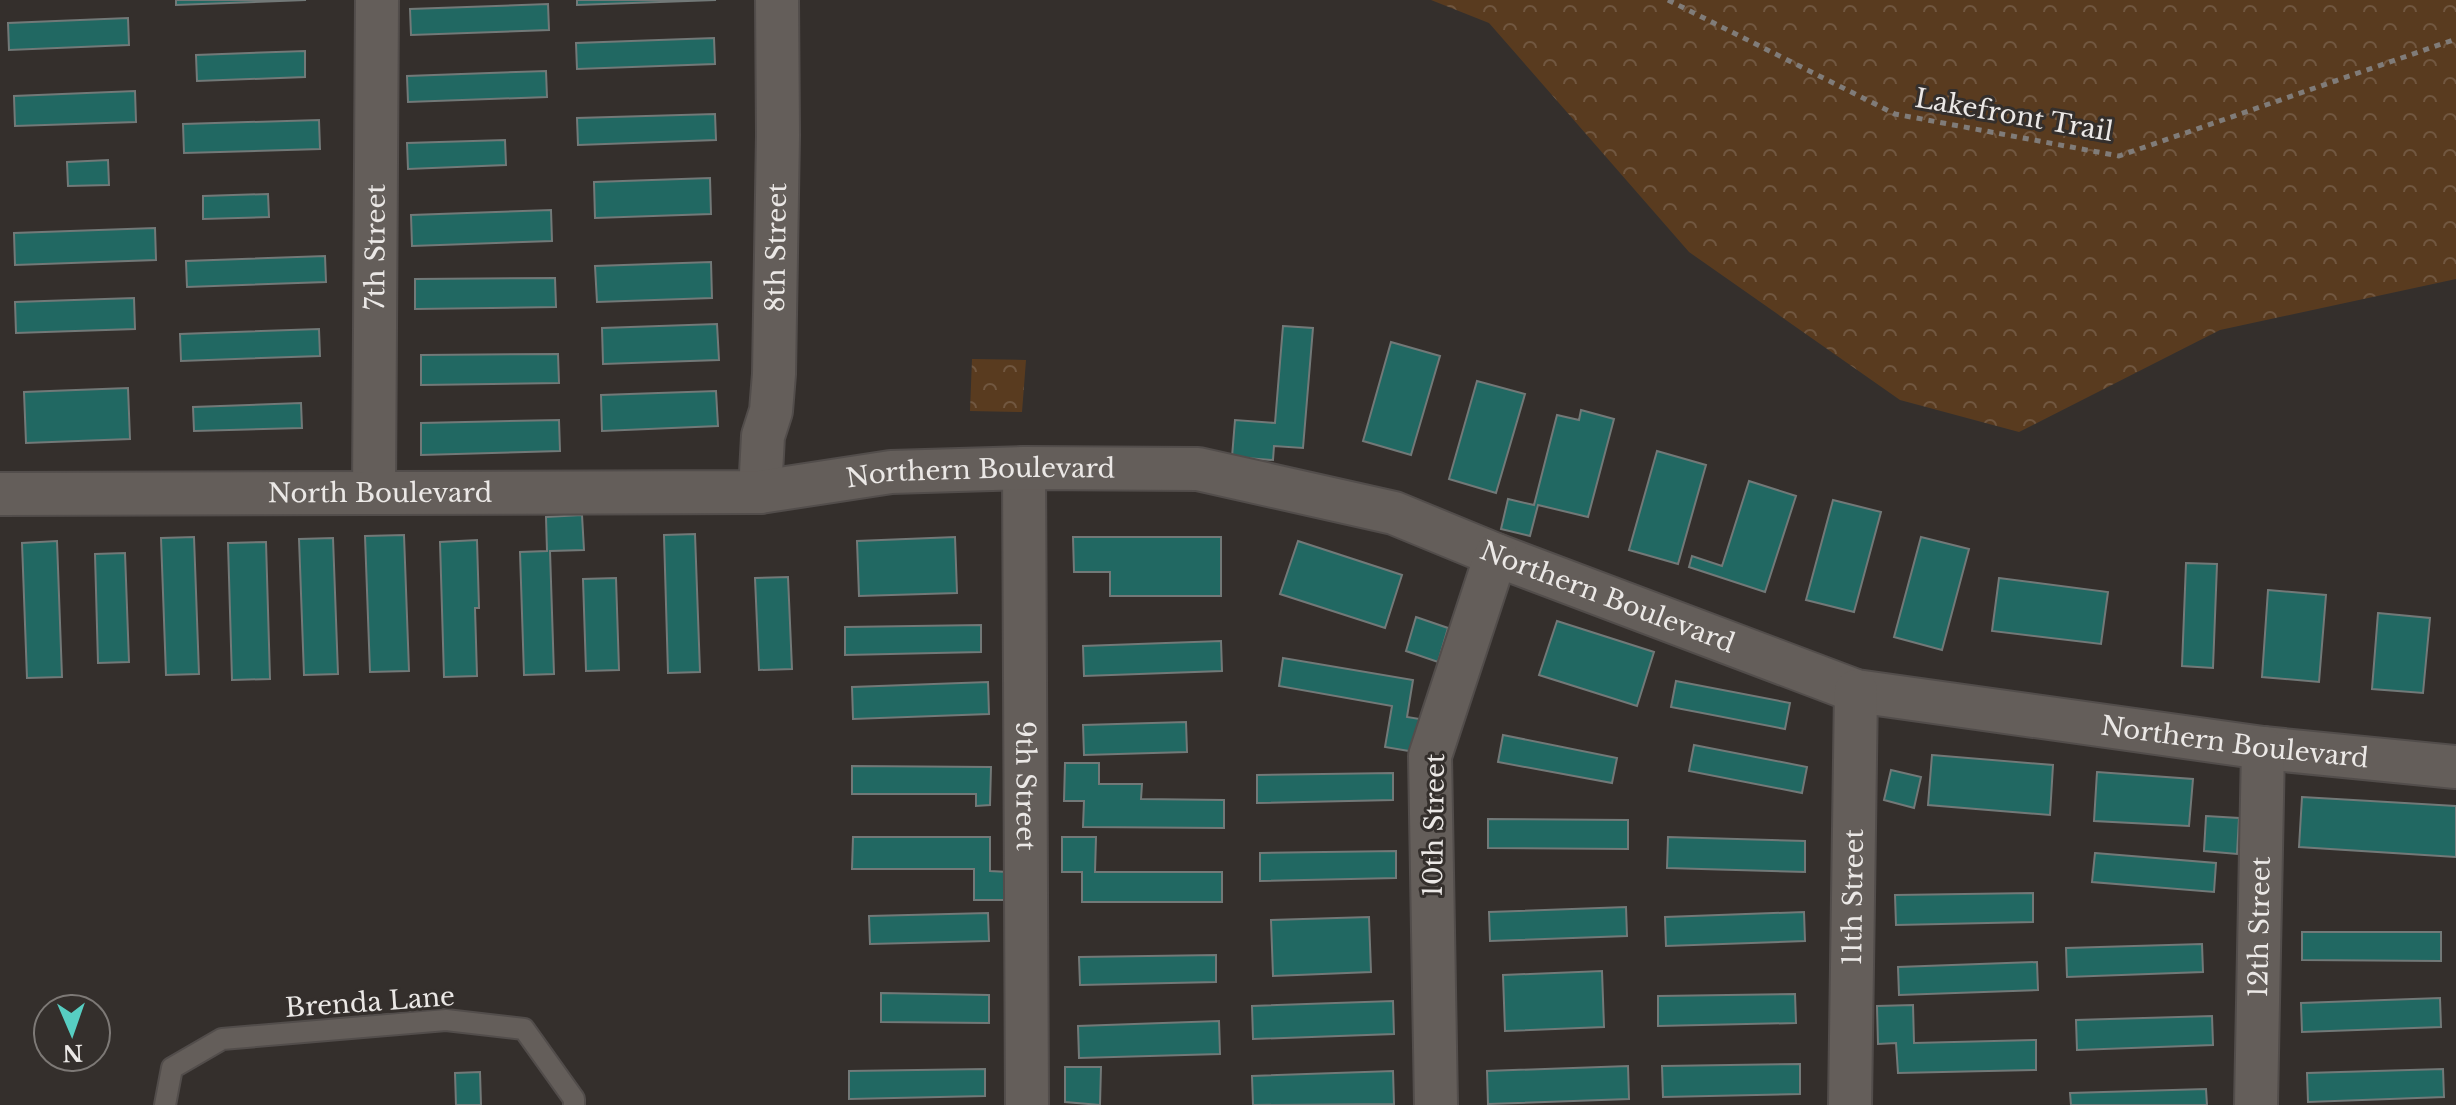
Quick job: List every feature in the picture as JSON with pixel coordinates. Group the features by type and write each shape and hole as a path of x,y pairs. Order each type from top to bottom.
{"street":[{"name":"7th Street","path":"374,493 377,0"},
{"name":"8th Street","path":"760,492 763,436 771,411 774,374 777,0"},
{"name":"Northern Boulevard","path":"760,492 891,472 1024,468 1198,469 1394,513 1496,555 1856,691 2263,748 2456,767"},
{"name":"9th Street","path":"1024,468 1027,1105"},
{"name":"North Boulevard","path":"0,494 760,492"},
{"name":"10th Street","path":"1436,1105 1430,756 1496,555"},
{"name":"11th Street","path":"1850,1105 1856,691"},
{"name":"12th Street","path":"2256,1105 2263,748"}],"lane":[{"name":"Brenda Lane","path":"165,1105 172,1068 222,1039 446,1020 524,1029 574,1099 574,1105"}],"path":[{"name":"Lakefront Trail","path":"1668,0 1895,114 2119,156 2456,39"}],"green space":[{"path":"1431,0 2456,0 2456,279 2220,330 2019,432 1900,400 1689,252 1489,23"},
{"path":"972,359 1026,360 1022,412 970,411"}],"building":[{"path":"176,0 306,0 176,5"},
{"path":"577,0 716,0 577,5"},
{"path":"548,4 549,30 411,35 410,9"},
{"path":"128,18 129,45 9,50 8,23"},
{"path":"714,38 715,64 577,69 576,43"},
{"path":"305,51 305,77 197,81 196,55"},
{"path":"546,71 547,97 408,102 407,76"},
{"path":"135,91 136,122 15,126 14,96"},
{"path":"715,114 716,140 578,145 577,118"},
{"path":"319,120 320,149 184,153 183,124"},
{"path":"505,140 506,165 408,169 407,143"},
{"path":"108,160 109,185 68,186 67,162"},
{"path":"710,178 711,214 595,218 594,182"},
{"path":"268,194 269,217 203,219 203,196"},
{"path":"551,210 552,241 412,246 411,215"},
{"path":"155,228 156,260 15,265 14,233"},
{"path":"325,256 326,282 187,287 186,261"},
{"path":"711,262 712,298 597,302 595,266"},
{"path":"555,278 556,307 415,309 415,279"},
{"path":"134,298 135,329 16,333 15,302"},
{"path":"717,324 719,360 603,364 602,328"},
{"path":"1283,326 1313,328 1303,448 1274,446 1273,460 1232,457 1235,420 1275,423"},
{"path":"319,329 320,356 181,361 180,334"},
{"path":"1391,342 1440,356 1411,455 1363,441"},
{"path":"558,354 559,383 421,385 421,355"},
{"path":"1477,381 1525,394 1496,493 1449,479"},
{"path":"128,388 130,439 26,443 24,392"},
{"path":"716,391 718,426 602,431 601,395"},
{"path":"301,403 302,428 194,431 193,407"},
{"path":"1581,410 1614,419 1588,517 1538,505 1530,536 1501,529 1508,499 1534,505 1557,415 1579,420"},
{"path":"559,420 560,451 421,455 421,423"},
{"path":"1657,451 1706,465 1678,564 1629,550"},
{"path":"1749,481 1796,496 1765,592 1689,567 1692,556 1722,566"},
{"path":"1833,500 1881,512 1854,612 1806,600"},
{"path":"582,515 584,550 550,551 554,674 524,675 520,552 547,551 546,517"},
{"path":"695,534 700,672 668,673 664,535"},
{"path":"404,535 409,671 370,672 365,536"},
{"path":"194,537 199,674 166,675 161,538"},
{"path":"955,537 957,593 859,596 857,541"},
{"path":"1073,537 1221,537 1221,596 1110,596 1110,572 1074,572"},
{"path":"1921,537 1969,549 1942,650 1894,637"},
{"path":"333,538 338,674 304,675 299,539"},
{"path":"477,540 477,676 444,677 440,542"},
{"path":"57,541 62,677 27,678 22,543"},
{"path":"1298,541 1402,575 1385,628 1280,594"},
{"path":"266,542 270,679 232,680 228,543"},
{"path":"125,553 129,662 98,663 95,554"},
{"path":"2186,563 2217,564 2213,668 2182,666"},
{"path":"788,577 792,669 759,670 755,578"},
{"path":"616,578 619,670 586,671 583,579"},
{"path":"1999,578 2108,592 2101,644 1992,631"},
{"path":"2268,590 2326,595 2319,682 2262,677"},
{"path":"2378,613 2430,618 2423,693 2372,689"},
{"path":"1416,617 1448,628 1438,662 1406,651"},
{"path":"1557,621 1654,652 1637,706 1539,675"},
{"path":"981,625 981,652 845,655 845,627"},
{"path":"1221,641 1222,671 1084,676 1083,646"},
{"path":"1283,658 1413,680 1407,717 1426,720 1421,753 1385,747 1392,706 1279,686"},
{"path":"1676,681 1790,703 1785,729 1671,707"},
{"path":"988,682 989,714 853,719 852,687"},
{"path":"1186,722 1187,752 1084,755 1083,725"},
{"path":"1503,735 1617,758 1612,783 1498,762"},
{"path":"1694,745 1807,767 1802,793 1689,771"},
{"path":"1932,755 2053,765 2050,815 1928,805"},
{"path":"1065,763 1099,763 1099,784 1142,784 1141,799 1224,800 1224,828 1083,827 1084,801 1064,801"},
{"path":"852,766 991,767 990,805 976,806 976,794 852,794"},
{"path":"1891,770 1921,777 1914,808 1884,800"},
{"path":"2097,772 2193,779 2189,826 2094,821"},
{"path":"1393,773 1393,800 1257,803 1257,775"},
{"path":"2302,797 2456,806 2456,857 2299,847"},
{"path":"2206,816 2239,818 2237,854 2204,851"},
{"path":"1488,819 1628,820 1628,849 1488,848"},
{"path":"853,837 990,837 990,871 1008,872 1008,900 974,900 974,869 852,869"},
{"path":"1062,837 1096,837 1095,872 1222,872 1222,902 1082,902 1082,872 1062,872"},
{"path":"1668,837 1805,841 1805,872 1667,868"},
{"path":"1396,851 1396,878 1260,881 1260,853"},
{"path":"2095,853 2216,863 2214,892 2092,882"},
{"path":"2033,893 2033,922 1896,925 1895,895"},
{"path":"1626,907 1627,936 1490,941 1489,912"},
{"path":"1804,912 1805,941 1666,946 1665,917"},
{"path":"988,913 989,941 870,944 869,916"},
{"path":"1369,917 1371,972 1273,976 1271,920"},
{"path":"2302,932 2441,932 2441,961 2302,960"},
{"path":"2202,944 2203,972 2067,977 2066,948"},
{"path":"1216,955 1216,982 1080,985 1079,957"},
{"path":"2037,962 2038,990 1899,995 1898,967"},
{"path":"1602,971 1604,1027 1505,1031 1503,975"},
{"path":"881,993 989,995 989,1023 881,1022"},
{"path":"1795,994 1796,1023 1658,1026 1658,996"},
{"path":"2440,998 2441,1027 2302,1032 2301,1003"},
{"path":"1393,1001 1394,1034 1253,1039 1252,1006"},
{"path":"1913,1005 1914,1043 2036,1040 2036,1070 1898,1073 1896,1043 1878,1044 1877,1006"},
{"path":"2212,1016 2213,1045 2077,1050 2076,1020"},
{"path":"1219,1021 1220,1054 1079,1058 1078,1026"},
{"path":"1800,1064 1800,1094 1663,1097 1662,1066"},
{"path":"1628,1066 1629,1099 1488,1104 1487,1071"},
{"path":"1065,1067 1101,1067 1100,1105 1065,1102"},
{"path":"985,1069 985,1096 849,1099 849,1071"},
{"path":"2443,1069 2444,1097 2308,1102 2307,1073"},
{"path":"1393,1071 1394,1104 1253,1105 1252,1076"},
{"path":"480,1072 481,1105 456,1105 455,1073"},
{"path":"2206,1089 2207,1105 2071,1105 2070,1093"}]}
